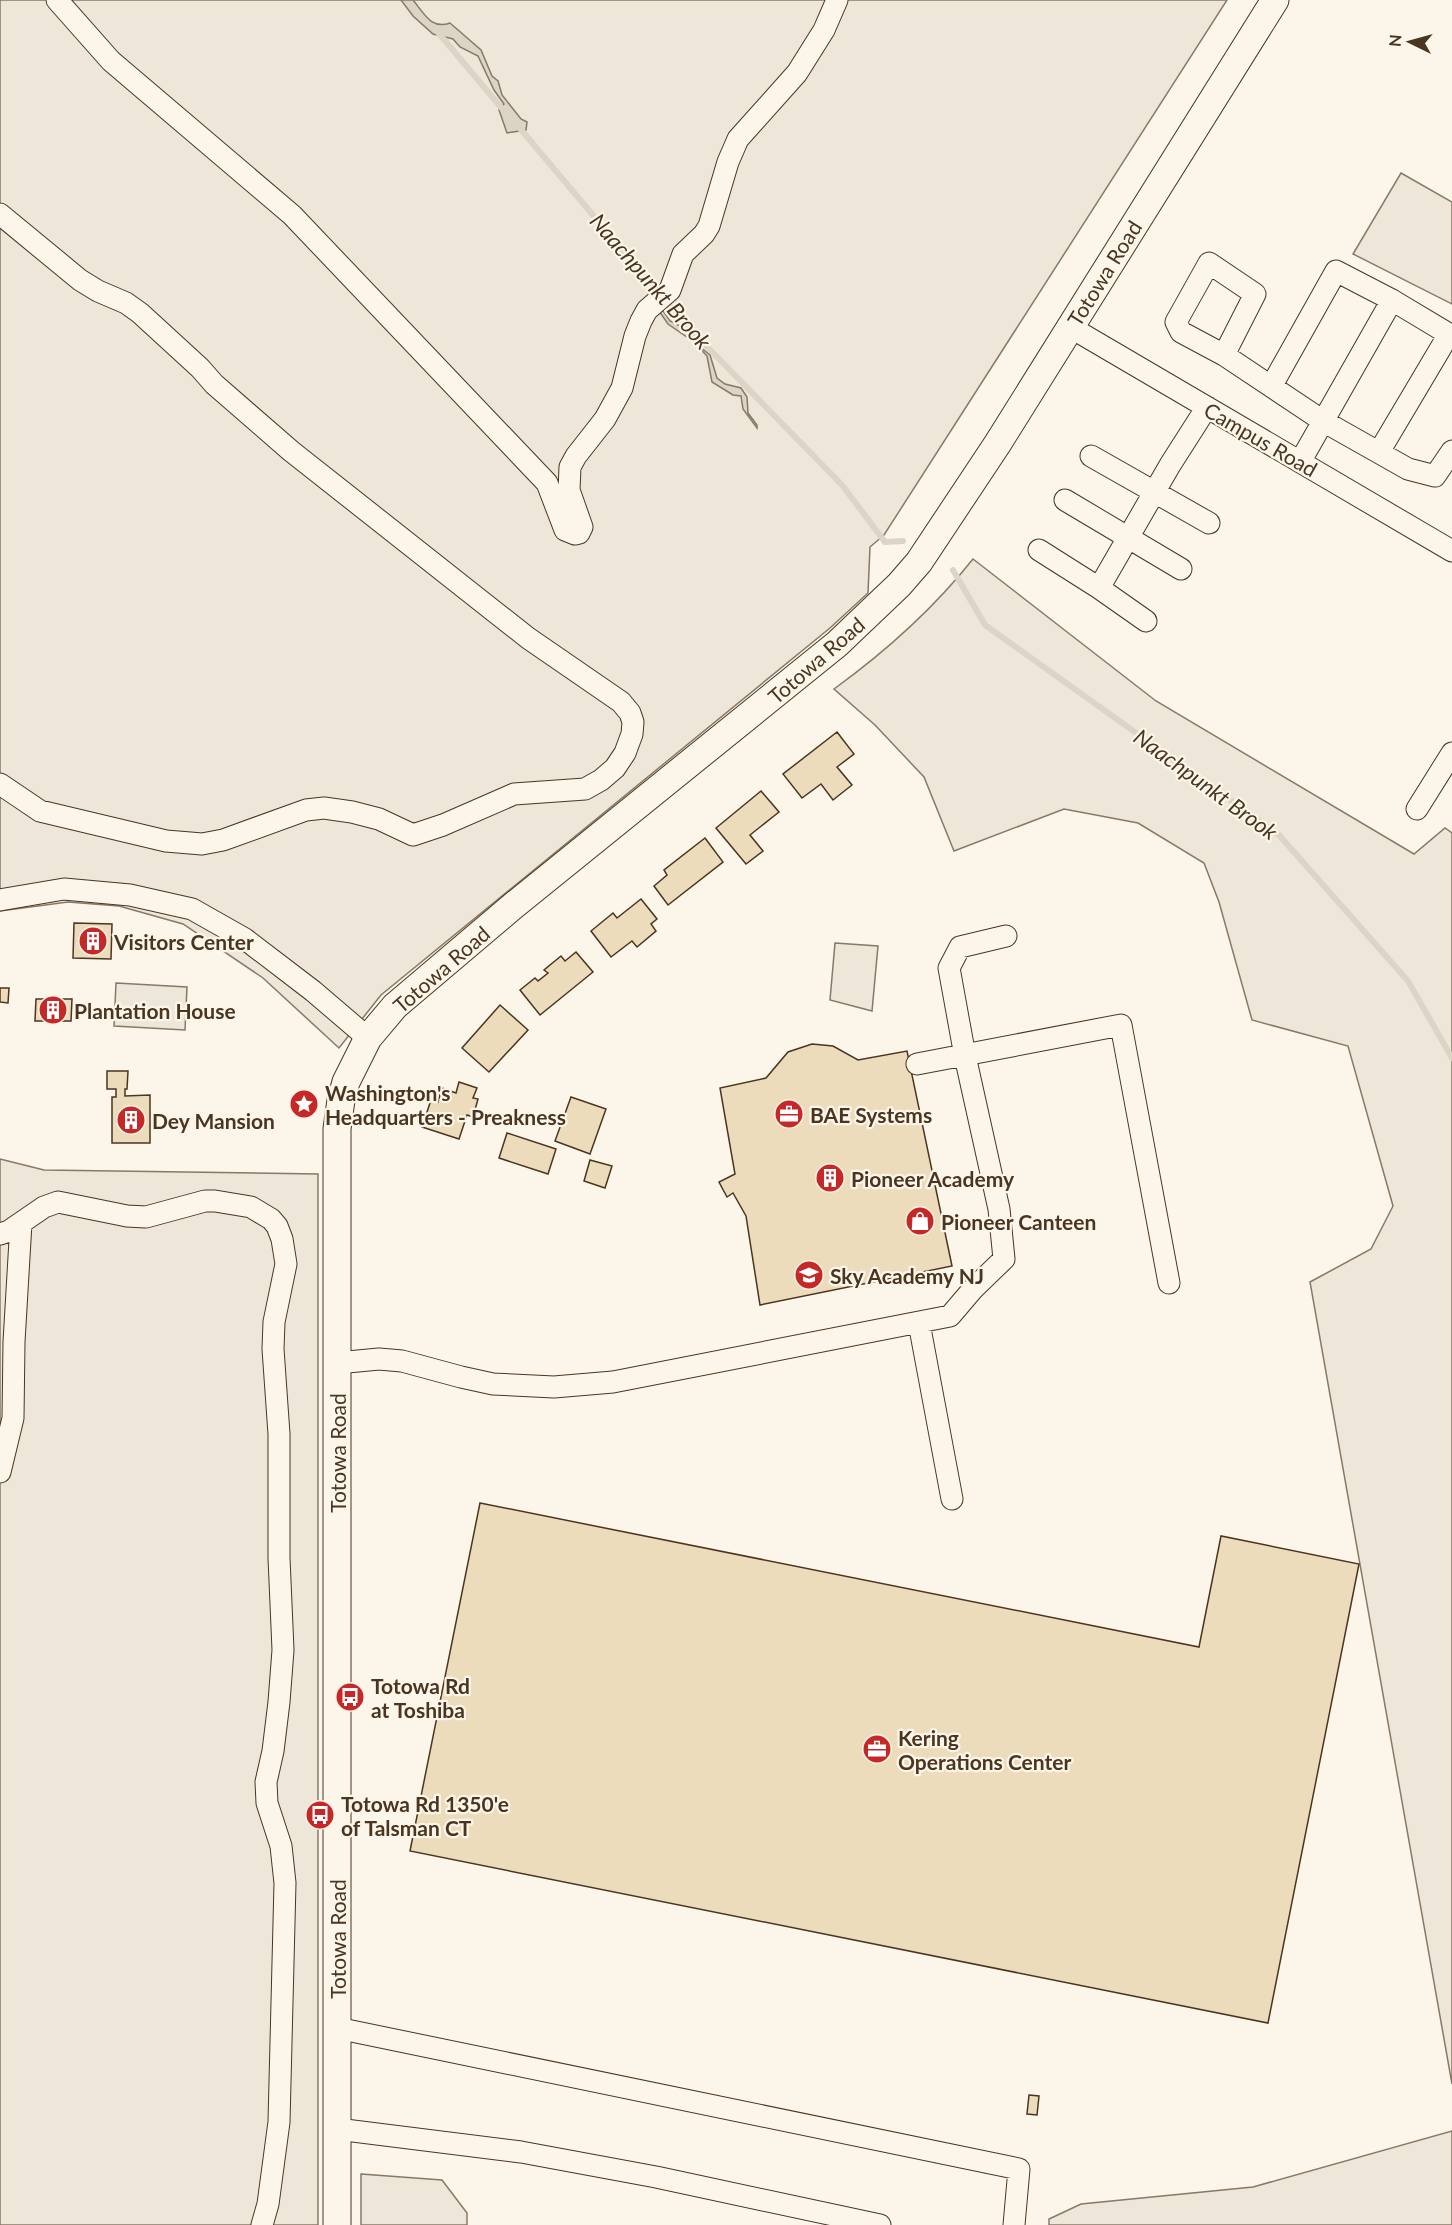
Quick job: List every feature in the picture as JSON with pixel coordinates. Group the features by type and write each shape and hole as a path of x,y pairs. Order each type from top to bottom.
{"main road":[{"name":"Totowa Road","path":"337,2225 337,1129 340,1101 346,1082 368,1038 395,1006 513,906 788,685 837,644 899,585 931,545 998,443 1275,0"}],"street":[{"path":"57,0 111,61 292,215 547,483 561,523 570,534 579,533 582,527 569,490 570,467 605,419 622,388 641,321 660,299 684,254 709,226 728,162 738,139 797,73 825,30 837,0"},
{"path":"0,214 80,280 126,303 140,313 200,368 214,384 291,451 528,638 621,702 630,713 633,722 625,753 615,768 601,780 585,789 514,794 443,825 412,835 379,819 324,808 306,810 213,842 202,844 166,841 40,810 0,784"},
{"path":"1224,355 1255,294 1209,263 1176,322 1181,332 1272,385 1323,421 1408,469 1435,476 1452,451"},
{"path":"1272,385 1336,271 1392,300 1450,335 1379,452"},
{"path":"1300,462 1392,300"},
{"name":"Campus Road","path":"1070,327 1452,551"},
{"path":"1099,588 1155,491 1208,407"},
{"path":"1091,456 1209,523"},
{"path":"1065,500 1181,569"},
{"path":"1040,550 1146,621"},
{"path":"1418,809 1452,753"},
{"path":"0,900 63,889 130,895 192,909 245,939 313,991 368,1038"},
{"path":"337,1363 379,1359 402,1361 493,1384 554,1388 613,1382 950,1316 973,1289 1004,1259 999,1209 965,1056 949,968 960,947 1006,936"},
{"path":"917,1064 1121,1024 1169,1283"},
{"path":"0,1234 44,1207 58,1202 127,1216 146,1217 205,1201 215,1201 251,1207 271,1219 277,1226 282,1239 286,1264 274,1322 273,1349 279,1434 282,1650 278,1712 266,1782 267,1803 281,1846 285,1883 279,2122 268,2204 262,2225"},
{"path":"0,1472 13,1418 14,1342 21,1223"},
{"path":"919,1323 952,1499"},
{"path":"337,2028 1019,2169 1014,2225"},
{"path":"337,2129 521,2152 656,2177 880,2225"}],"shaded area":[{"path":"0,0 1227,0 884,535 870,547 868,593 830,628 381,995 339,1048 263,978 183,924 119,906 68,902 0,911"},
{"path":"401,0 413,0 433,22 443,25 450,23 481,50 492,76 498,81 502,95 521,119 527,122 526,130 507,133 499,110 504,104 494,90 478,56 460,47 453,39 433,34 413,16"},
{"path":"1401,173 1452,202 1452,304 1353,254"},
{"path":"659,305 670,321 688,330 700,347 710,355 717,378 725,384 741,388 747,397 748,413 757,428 743,409 741,396 733,395 712,382 707,356 694,342 668,324 657,308"},
{"path":"973,559 1156,701 1414,854 1445,828 1452,833 1452,2084 1310,1282 1371,1249 1393,1206 1348,1046 1252,1020 1219,902 1204,863 1138,823 1064,809 954,851 924,777 875,725 834,689 908,628 942,595"},
{"path":"835,943 878,946 872,1011 830,1000"},
{"path":"116,983 187,987 185,1030 114,1026"},
{"path":"0,1159 44,1170 318,1174 318,2225 0,2225"},
{"path":"1452,2131 1452,2225 1049,2225 1049,2219 1081,2204 1253,2187"},
{"path":"361,2174 442,2180 467,2213 467,2225 361,2225"}],"building":[{"path":"837,732 854,754 837,767 852,785 833,800 821,784 802,798 783,774"},
{"path":"761,791 779,812 750,835 763,851 746,864 716,828"},
{"path":"705,838 723,862 668,905 654,886 667,875 664,870"},
{"path":"641,899 657,919 651,924 656,931 637,947 632,941 611,957 591,931 613,913 617,918"},
{"name":"Visitors Center","path":"74,923 112,924 111,959 73,958"},
{"path":"576,952 593,972 540,1015 520,990 535,978 538,981 548,973 544,970 561,956 565,961"},
{"path":"0,988 9,988 8,1003 0,1002"},
{"name":"Plantation House","path":"36,999 72,999 71,1021 35,1021"},
{"path":"500,1005 528,1030 489,1072 462,1048"},
{"name":"Pioneer Academy","path":"812,1044 833,1046 858,1060 907,1051 952,1266 760,1305 746,1216 733,1193 727,1197 719,1182 735,1174 720,1088 766,1078 788,1052"},
{"name":"Dey Mansion","path":"107,1071 128,1071 125,1096 150,1095 150,1143 112,1143 112,1097 116,1097 116,1089 107,1089"},
{"path":"459,1082 477,1088 473,1098 478,1099 473,1117 467,1115 459,1139 422,1127 431,1100 438,1102 442,1088 456,1093"},
{"path":"571,1097 606,1109 590,1154 555,1141"},
{"path":"507,1133 556,1149 548,1174 499,1158"},
{"path":"590,1160 612,1166 605,1188 584,1181"},
{"name":"Kering Operations Center","path":"480,1503 1199,1647 1221,1536 1359,1564 1268,2023 410,1851"},
{"path":"1029,2095 1039,2096 1037,2115 1027,2114"}],"waterway":[{"name":"Naachpunkt Brook","path":"436,30 505,112"},
{"name":"Naachpunkt Brook","path":"518,126 682,321 842,485 885,542 903,541"},
{"name":"Naachpunkt Brook","path":"953,570 985,625 1279,835 1408,981 1452,1058"}],"place":[{"name":"Visitors Center","path":"93,941"},
{"name":"Plantation House","path":"53,1010"},
{"name":"Washington's Headquarters - Preakness","path":"304,1104"},
{"name":"BAE Systems","path":"789,1114"},
{"name":"Dey Mansion","path":"131,1120"},
{"name":"Pioneer Academy","path":"830,1178"},
{"name":"Pioneer Canteen","path":"920,1221"},
{"name":"Sky Academy NJ","path":"809,1275"},
{"name":"Totowa Rd at Toshiba","path":"350,1697"},
{"name":"Kering Operations Center","path":"877,1749"},
{"name":"Totowa Rd 1350'e of Talsman CT","path":"320,1815"}]}
